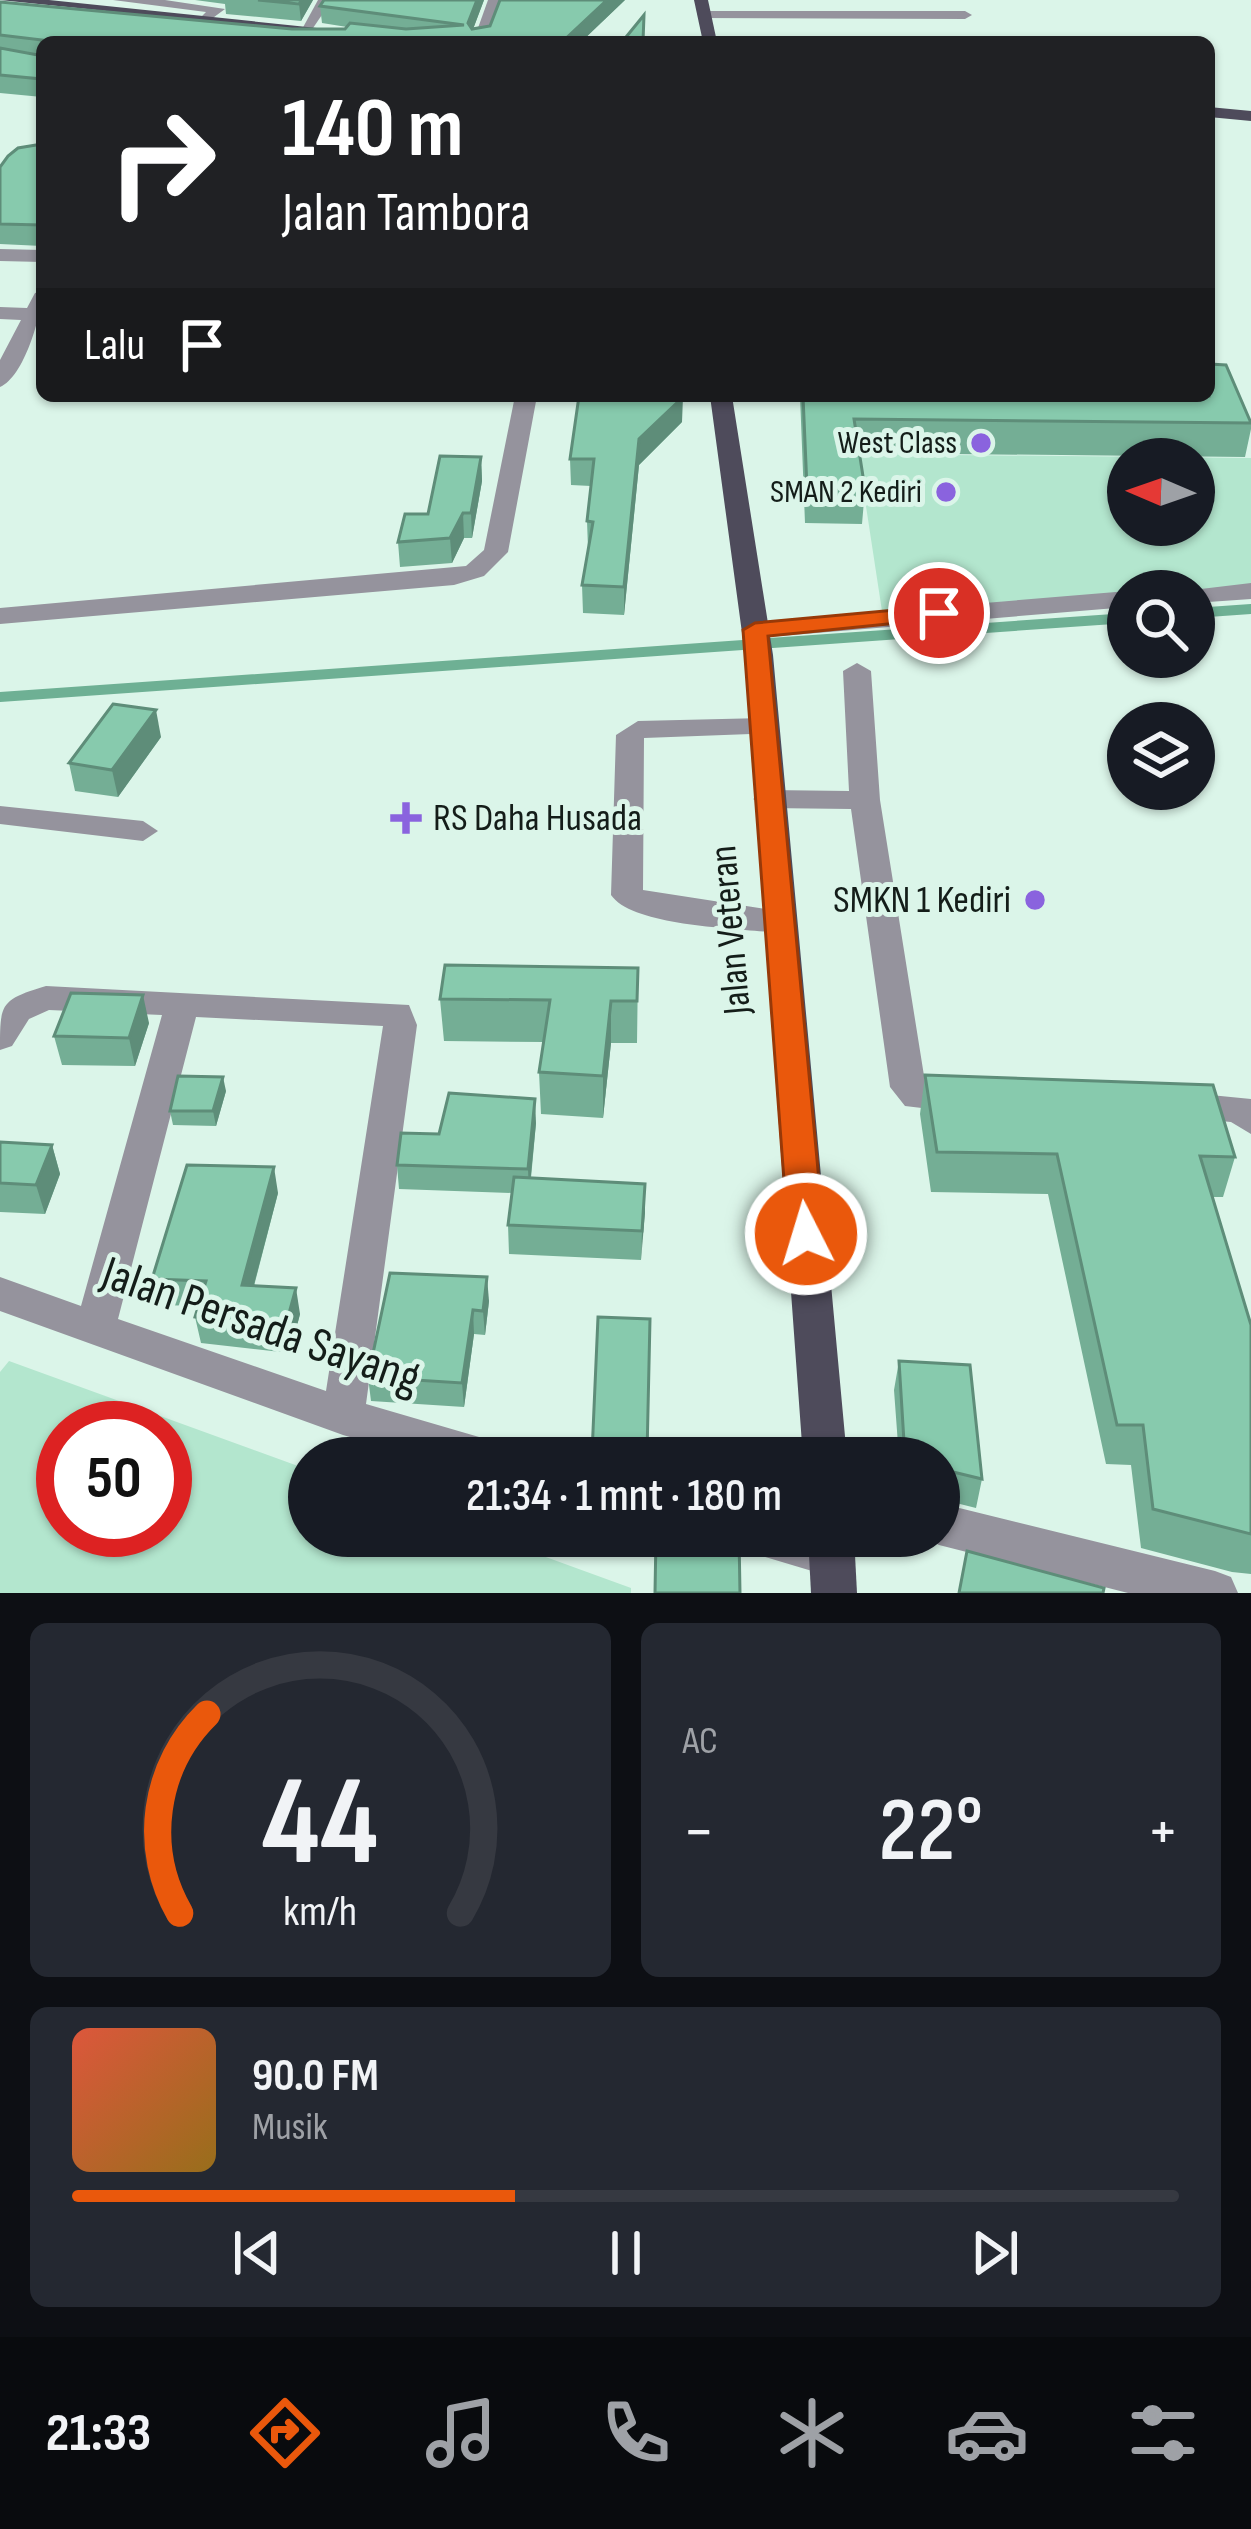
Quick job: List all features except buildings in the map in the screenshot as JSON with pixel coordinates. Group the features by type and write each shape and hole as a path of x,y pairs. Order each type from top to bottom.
{"main road":[{"path":"4,0 383,35"},
{"path":"1215,113 1251,116"},
{"name":"Jalan Veteran","path":"722,402 757,640 823,1437"}],"street":[{"path":"120,0 218,9 206,19"},
{"path":"305,28 325,0"},
{"path":"482,36 495,0"},
{"path":"703,8 965,15"},
{"path":"0,10 276,36"},
{"path":"0,255 36,256"},
{"path":"0,313 36,309"},
{"path":"0,381 36,317"},
{"path":"0,616 454,577 475,571 496,552 525,402"},
{"path":"1215,594 1251,591"},
{"path":"757,640 1107,601"},
{"path":"857,671 865,800 908,1087 929,1100 997,1101"},
{"path":"765,728 638,730 630,735 627,895 643,905 778,922"},
{"path":"768,799 865,800"},
{"path":"0,815 143,831"},
{"path":"9,1024 46,998 397,1014 400,1025 343,1417"},
{"path":"96,1325 182,1004"},
{"path":"1154,1106 1240,1109 1251,1120"},
{"name":"Jalan Persada Sayang","path":"0,1294 343,1417 414,1437"},
{"path":"960,1529 1215,1593"}],"green space":[{"path":"858,454 1107,457 1107,546 1215,546 1215,458 1251,458 1251,586 1215,588 1215,570 1107,570 1107,596 882,611"},
{"path":"9,1361 119,1401 36,1401 36,1557 192,1557 192,1427 288,1462 288,1557 546,1557 631,1588 631,1593 0,1593 0,1372"}],"waterway":[{"path":"1215,612 1251,609"},
{"path":"0,697 1107,619"}],"place":[{"name":"West Class","path":"981,443"},
{"name":"SMAN 2 Kediri","path":"946,492"},
{"name":"RS Daha Husada","path":"406,818"},
{"name":"SMKN 1 Kediri","path":"1035,900"}],"route":[{"path":"806,1234 755,630 939,613"}]}
